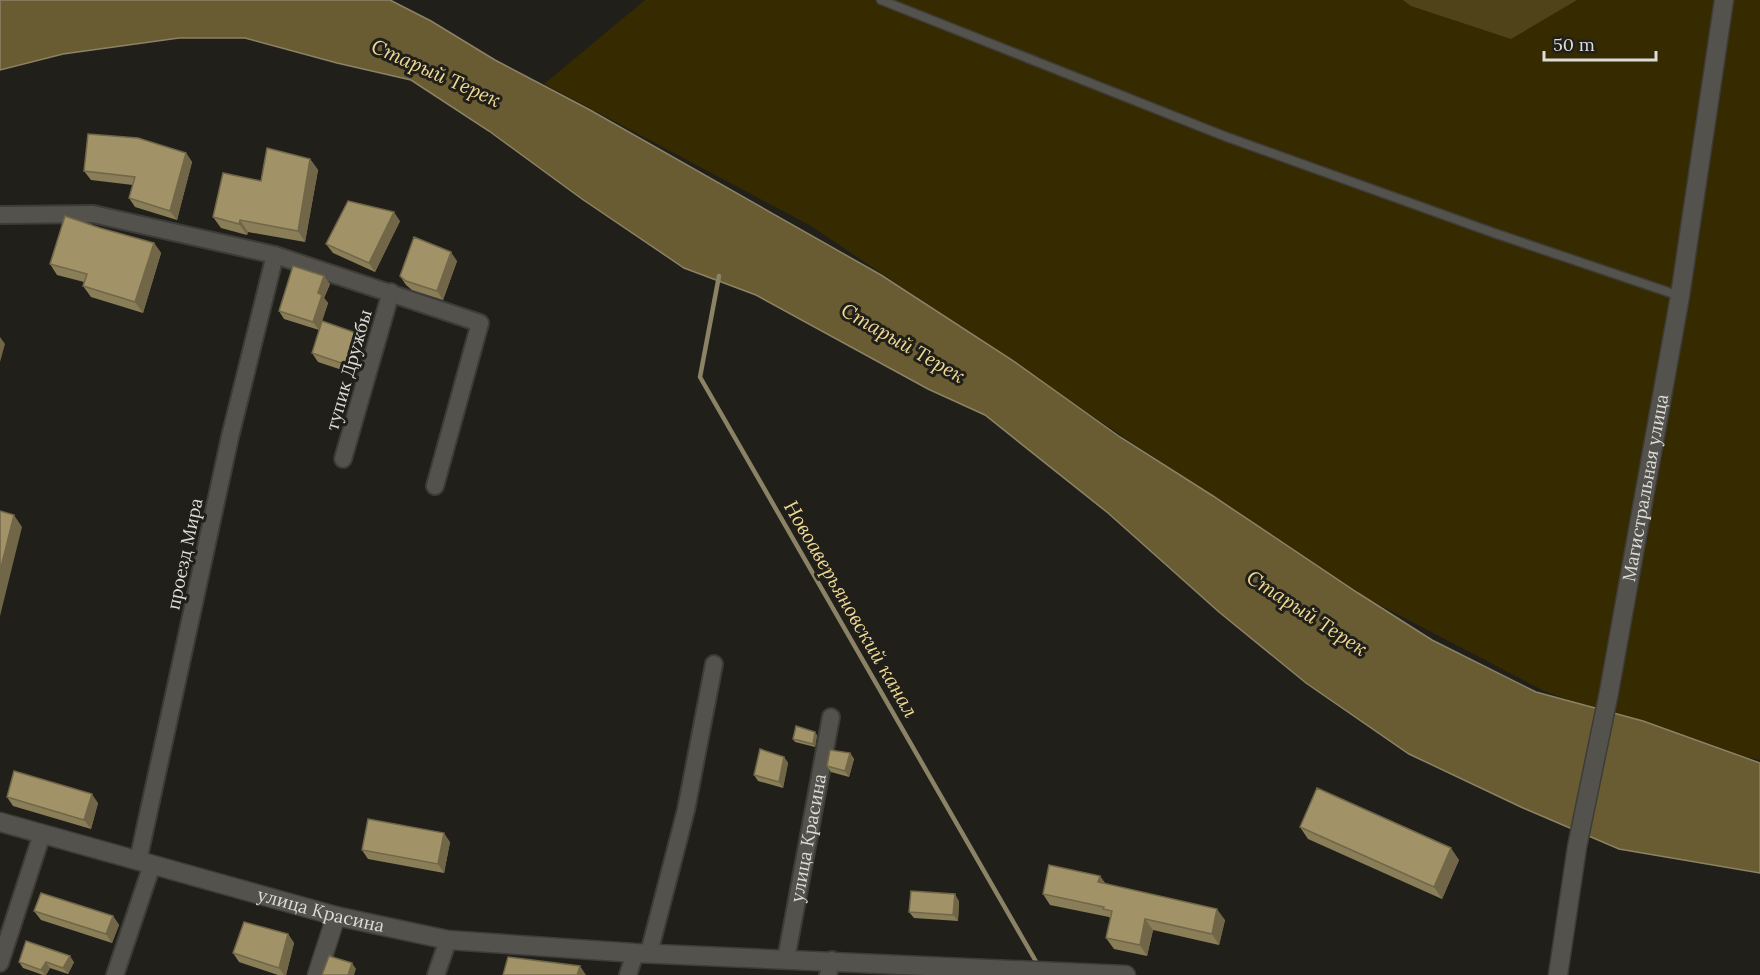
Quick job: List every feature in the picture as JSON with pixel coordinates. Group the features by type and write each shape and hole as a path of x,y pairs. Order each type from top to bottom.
{"street":[{"name":"Магистральная улица","path":"1558,975 1577,847 1608,692 1680,296 1724,0"},
{"path":"0,215 93,214 275,255 480,323 435,486"},
{"name":"проезд Мира","path":"116,975 145,863 230,437 275,255"},
{"name":"тупик Дружбы","path":"343,459 391,292"},
{"path":"628,975 642,953 686,810 714,664"},
{"name":"улица Красина","path":"786,959 831,717"},
{"name":"улица Красина","path":"0,822 336,916 448,940 642,953 786,959 830,968 1126,975"},
{"path":"0,963 42,834"},
{"path":"317,975 336,916"},
{"path":"436,975 448,940"}],"lane":[{"path":"881,0 1224,136 1494,233 1680,296"}],"shaded area":[{"path":"645,0 1760,0 1760,760 1701,749 1544,691 1368,599 811,226 544,84"},
{"path":"1403,0 1577,0 1511,39 1411,6"}],"water":[{"name":"Старый Терек","path":"0,0 390,0 881,275 1012,360 1120,437 1432,640 1536,692 1643,721 1760,763 1760,873 1619,849 1523,808 1409,754 1306,683 1219,612 1108,513 985,415 928,389 756,295 684,268 582,199 489,131 411,80 245,38 179,38 63,54 0,70"}],"building":[{"path":"88,134 138,138 186,153 170,211 129,198 135,177 84,171"},
{"path":"267,148 310,159 298,231 240,220 239,224 213,217 223,173 261,181"},
{"path":"348,201 394,212 369,263 326,244"},
{"path":"65,216 154,243 135,302 83,286 87,274 50,264"},
{"path":"414,237 451,252 437,291 406,281 400,276"},
{"path":"293,266 324,276 318,293 322,295 313,322 279,311"},
{"path":"322,321 359,334 347,365 312,353"},
{"path":"0,511 14,515 0,571"},
{"path":"796,726 815,732 813,744 793,739"},
{"path":"760,749 784,757 779,782 754,775"},
{"path":"830,750 850,753 845,771 827,766"},
{"path":"14,771 92,794 84,820 7,797"},
{"path":"1317,788 1451,848 1434,887 1300,827"},
{"path":"368,819 444,833 438,864 362,850"},
{"path":"1049,865 1100,876 1098,882 1217,909 1212,934 1145,919 1140,945 1106,938 1112,911 1103,909 1104,907 1043,894"},
{"path":"911,891 955,894 953,915 909,912"},
{"path":"41,893 113,916 106,934 34,911"},
{"path":"244,922 288,934 279,968 233,953"},
{"path":"26,941 70,956 63,968 46,962 41,970 19,962"},
{"path":"329,956 352,963 348,975 322,975"},
{"path":"508,957 580,966 577,975 503,975"}],"waterway":[{"name":"Новоаверьяновский канал","path":"719,276 700,377 1038,965"}]}
